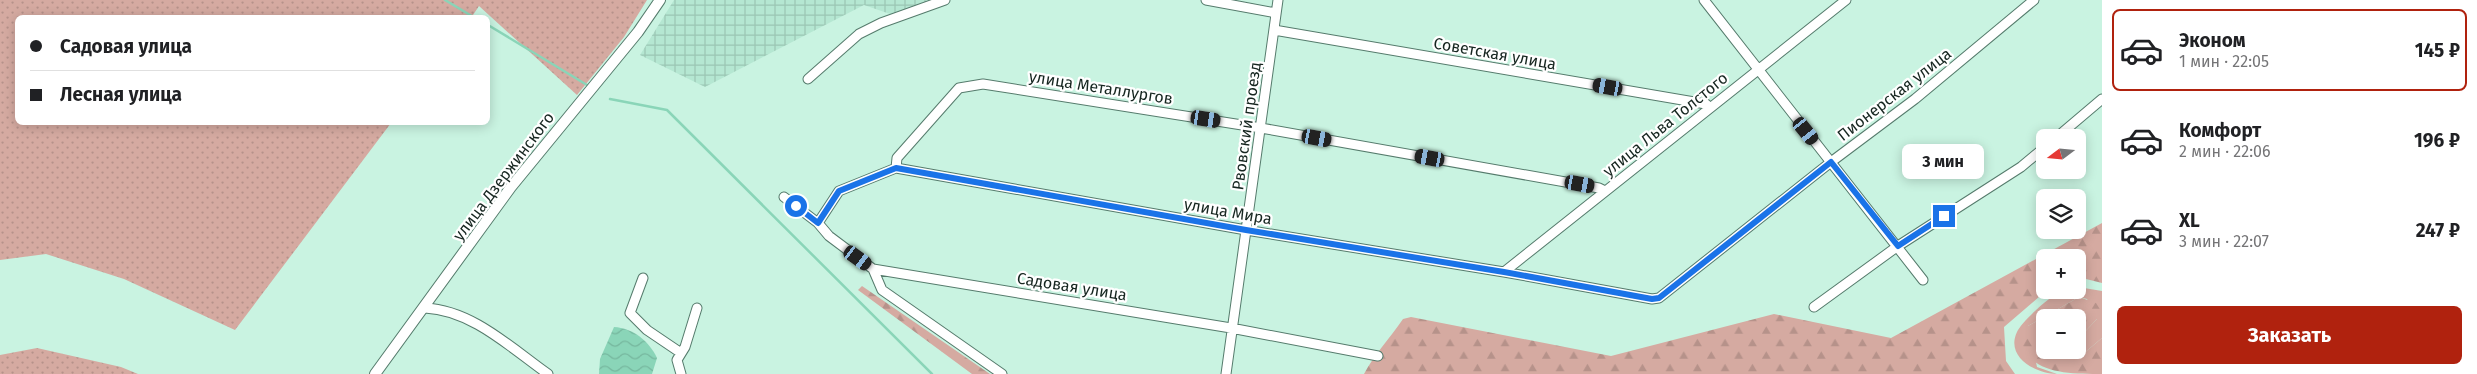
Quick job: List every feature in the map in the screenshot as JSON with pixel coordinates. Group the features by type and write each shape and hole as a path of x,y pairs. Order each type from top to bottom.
{"street":[{"name":"улица Дзержинского","path":"375,374 425,308 511,187 638,32 660,0"},
{"path":"808,79 859,34 945,0"},
{"path":"1206,0 1276,13"},
{"name":"Рвовский проезд","path":"1226,374 1278,0"},
{"path":"1704,0 1923,280"},
{"name":"улица Льва Толстого","path":"1504,272 1709,107 1846,0"},
{"name":"Пионерская улица","path":"1652,299 1659,298 1831,162 1915,99 2034,0"},
{"name":"Советская улица","path":"1274,30 1696,102 1706,104 1709,107"},
{"name":"улица Металлургов","path":"896,168 897,158 959,88 983,84 1261,128 1599,188 1605,191"},
{"path":"2067,129 2102,99"},
{"path":"1814,307 1898,246 2021,167 2036,154"},
{"path":"818,223 839,191 896,168"},
{"name":"улица Мира","path":"896,168 1652,299"},
{"name":"Садовая улица","path":"784,197 818,223 829,236 873,269 1231,328 1378,356"},
{"path":"873,269 882,290 1002,374"},
{"path":"643,278 630,314 647,330 681,352"},
{"path":"425,308 452,311 479,325 548,374"},
{"path":"681,374 677,360 698,308"}],"shaded area":[{"path":"674,0 934,0 893,15 864,5 705,87 640,55"}],"green space":[{"path":"0,0 647,0 624,37 577,95 479,6 473,15 15,15 15,125 389,125 235,330 124,279 46,254 0,260"},
{"path":"2102,223 2102,283 2086,279 2086,249 2054,249 2073,239 2086,239 2086,232"},
{"path":"2036,259 2037,299 2004,327 2006,361 2015,374 1364,374 1377,353 1403,319 1411,317 1611,356 1774,314 1891,338"},
{"path":"862,286 990,374 972,374 858,290"},
{"path":"2086,288 2102,291 2102,338 2086,351 2086,331 2097,319 2087,299"},
{"path":"2049,299 2075,299 2058,309 2037,309"},
{"path":"2075,299 2085,299 2096,303 2101,311 2097,319 2086,331 2086,309 2058,309"},
{"path":"2036,310 2036,321 2028,326 2037,367 2057,374 2040,371 2032,367 2019,356 2015,349 2014,341 2017,332"},
{"path":"2036,321 2036,359 2086,359 2086,351 2102,338 2102,374 2062,372 2039,364 2030,358 2024,348 2021,335 2028,326"},
{"path":"37,348 121,367 138,374 0,374 0,355"}],"water":[{"path":"614,327 628,330 640,336 650,346 657,358 652,374 599,374 600,359"}],"waterway":[{"path":"445,0 470,15"},
{"path":"490,26 587,85"},
{"path":"610,99 667,110 932,374"}],"route":[{"path":"796,206 818,223 839,191 896,168 1652,299 1659,298 1831,162 1898,246 1944,216"}]}
